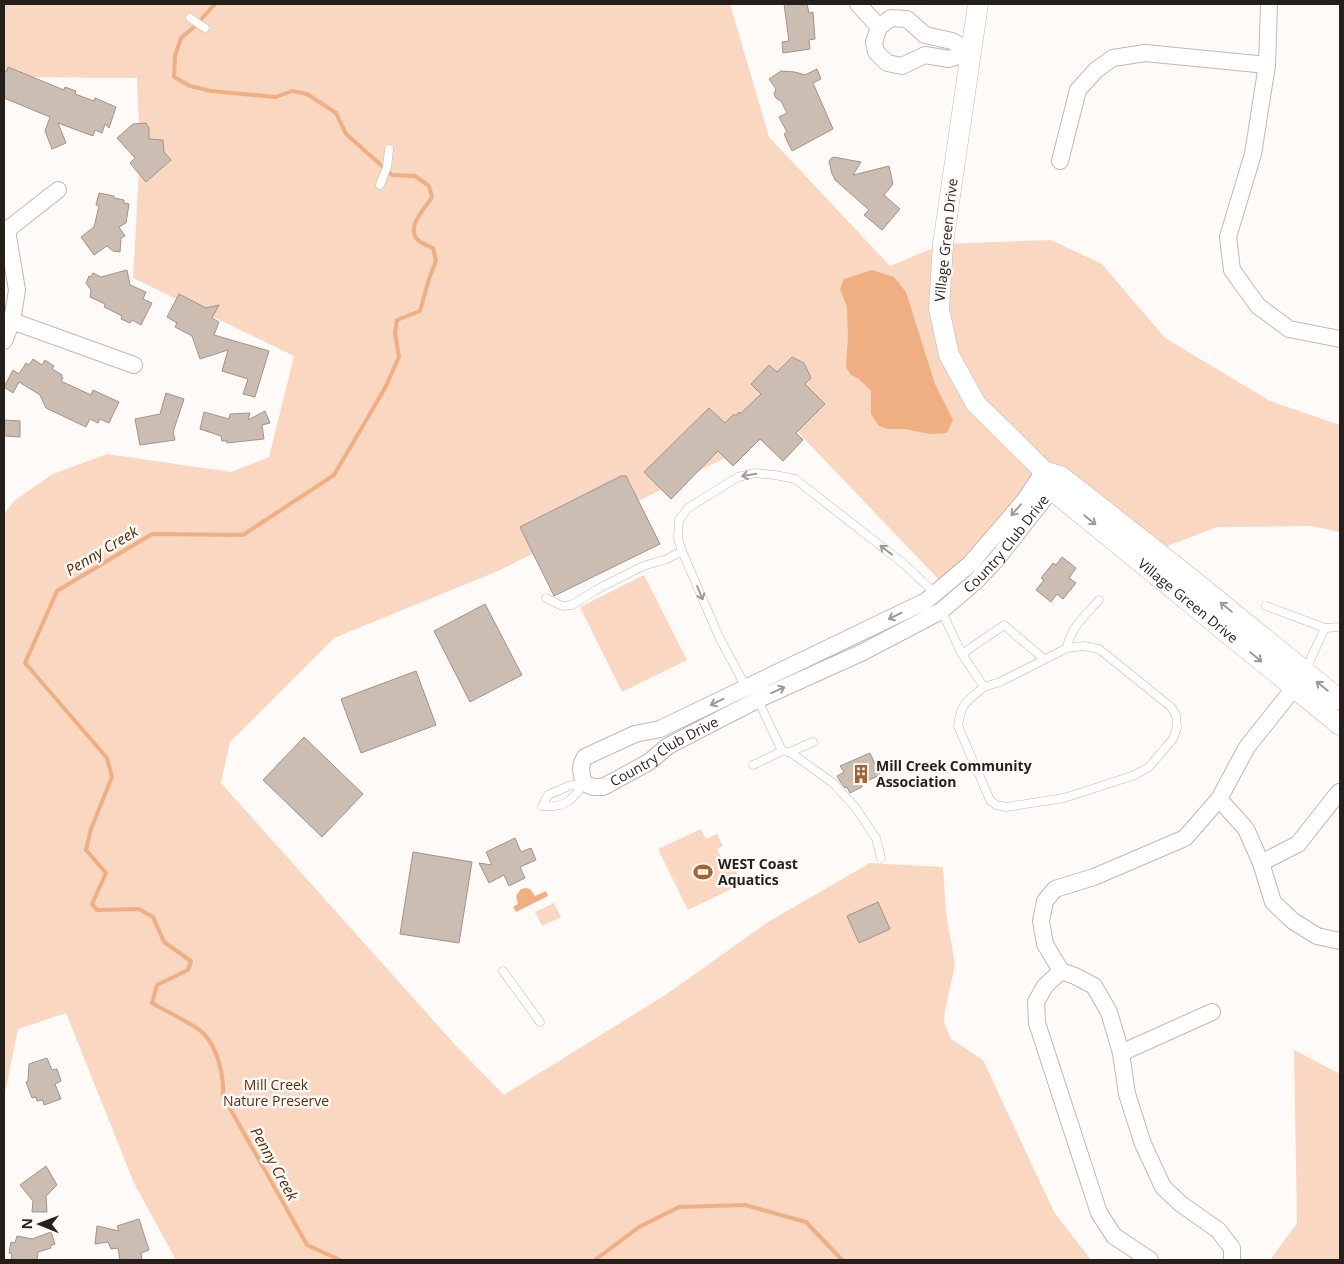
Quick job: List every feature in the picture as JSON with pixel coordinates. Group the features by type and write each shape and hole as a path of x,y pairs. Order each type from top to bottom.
{"street":[{"path":"858,4 879,27"},
{"name":"Village Green Drive","path":"978,4 943,244 939,309 949,355 976,404 1052,479 1299,680 1340,725"},
{"path":"1269,4 1267,65 1253,154 1228,237 1232,270 1258,306 1289,329 1340,339"},
{"path":"891,18 907,19 925,35 952,41 970,52 949,59 925,55 902,66 892,65 879,57 874,47 874,37 879,27 891,18"},
{"path":"1060,160 1078,90 1096,70 1113,58 1145,53 1267,65"},
{"path":"4,341 12,321 17,290 5,229 58,190"},
{"path":"12,321 134,366"},
{"name":"Country Club Drive","path":"1052,479 996,560 975,582 941,611 863,652 759,699 668,746 649,762 603,787 593,787 584,783 581,774 581,763 585,757 636,734 660,729 926,601 970,564 1025,500 1052,479"},
{"path":"1232,1260 1232,1248 1218,1230 1181,1204 1163,1187 1143,1144 1127,1094 1121,1053 1109,1012 1094,986 1060,971 1045,944 1041,921 1045,901 1055,889 1094,877 1185,838 1219,799 1248,747 1299,680"},
{"name":"Village Green Drive","path":"1299,680 1340,700"},
{"path":"1261,863 1298,844 1339,792"},
{"path":"1219,799 1246,829 1261,863 1273,902 1293,921 1317,936 1340,941"},
{"path":"1060,971 1045,986 1036,1002 1037,1023 1099,1213 1114,1236 1150,1260"},
{"path":"1121,1053 1212,1012"}],"lane":[{"path":"190,18 205,28"},
{"path":"380,185 387,167 389,149"},
{"path":"881,858 876,838 855,807 833,783 786,752 759,699 746,688 719,637 682,551 678,538 679,520 688,508 738,477 755,473 795,479 904,564 936,594 941,611 962,654 984,687"},
{"path":"546,598 562,606 572,605 596,590 643,566 667,559 682,551"},
{"path":"1067,648 1069,638 1075,627 1099,600"},
{"path":"1266,606 1325,628 1340,627"},
{"path":"962,654 1004,626 1044,659"},
{"path":"1299,680 1325,628"},
{"path":"1084,646 1099,649 1171,707 1176,716 1177,727 1173,739 1149,767 1135,775 1064,798 1006,807 996,805 990,800 958,726 959,714 963,704 984,687 1000,682 1067,648 1084,646"},
{"path":"753,765 813,742"},
{"path":"584,783 574,798 556,807 542,806 548,795 569,786 584,783"},
{"path":"503,971 540,1022"}],"green space":[{"name":"Mill Creek Nature Preserve","path":"4,4 730,4 769,137 890,266 943,244 1051,240 1102,264 1165,338 1270,401 1340,425 1340,532 1311,526 1217,527 1155,551 1062,477 945,586 791,425 498,571 334,638 230,742 221,783 458,1048 504,1095 667,994 768,922 870,863 943,867 946,912 955,965 944,1023 951,1039 983,1060 1054,1212 1091,1260 176,1260 134,1183 66,1013 18,1029 4,1098 4,514 15,500 53,474 107,454 231,472 269,457 294,356 133,278 140,153 137,78 4,77"},
{"path":"644,575 687,660 622,692 580,607"},
{"name":"WEST Coast Aquatics","path":"701,829 706,839 717,834 723,846 717,849 722,859 729,856 742,884 688,910 658,849"},
{"path":"554,903 561,917 542,926 535,912"},
{"path":"1294,1050 1340,1074 1340,1260 1270,1260 1297,1223"}],"shaded area":[{"path":"872,270 894,277 906,292 935,384 953,420 947,433 929,434 905,429 888,429 879,426 871,414 871,391 859,379 851,375 846,367 847,307 840,289 844,279"},
{"path":"521,889 530,889 535,896 546,891 548,896 516,912 513,907 518,904 516,896"}],"building":[{"path":"784,4 807,4 809,13 813,12 815,39 809,40 810,49 783,53 782,42 789,41"},
{"path":"8,67 64,90 65,87 76,91 75,94 94,101 95,98 116,107 109,128 105,124 102,133 95,130 93,136 58,123 66,143 52,149 45,131 50,117 4,98 4,71 7,71"},
{"path":"817,69 821,79 813,83 833,129 792,151 784,134 787,132 779,117 787,113 781,101 776,98 774,94 776,89 769,79 781,71 805,75"},
{"path":"146,123 149,128 149,139 163,140 164,152 171,160 146,182 130,163 135,158 117,138 133,124"},
{"path":"833,157 861,162 853,175 889,166 893,184 884,195 900,209 882,230 864,215 869,210 834,179 829,161"},
{"path":"99,193 114,196 114,198 124,200 124,203 129,204 126,223 119,227 125,236 121,238 120,252 113,251 107,246 94,255 81,237 94,227 99,206 96,205"},
{"path":"127,270 130,285 146,292 143,299 152,303 141,325 132,320 130,323 121,319 122,316 104,307 105,304 90,297 91,290 86,283 89,276 91,277 93,273 101,277"},
{"path":"179,294 206,308 219,305 212,318 219,322 214,335 269,351 255,397 243,394 248,379 222,371 228,350 200,359 192,336 175,327 177,323 167,317"},
{"path":"792,357 804,363 811,378 805,384 825,404 796,433 803,440 783,461 760,439 733,466 718,451 671,499 644,472 709,408 725,423 734,414 736,416 739,412 740,414 761,394 751,384 769,365 777,372"},
{"path":"33,359 42,365 45,360 54,366 52,369 62,375 61,381 91,395 93,390 119,402 109,423 100,419 98,423 90,419 86,427 46,408 40,395 19,382 13,393 4,387 13,370 19,374 26,363 29,365"},
{"path":"166,393 184,399 173,432 175,440 140,445 135,419 160,414"},
{"path":"265,411 270,423 262,425 264,439 227,443 227,441 222,441 221,436 200,429 204,412 229,419 230,414 250,413 248,420"},
{"path":"4,420 20,421 20,437 4,436"},
{"path":"621,476 626,476 660,544 554,596 520,527"},
{"path":"1062,557 1076,568 1069,578 1076,583 1063,599 1057,594 1051,602 1036,590 1044,580 1041,578 1053,563 1056,565"},
{"path":"485,604 522,675 470,702 434,631"},
{"path":"416,671 436,725 361,753 341,699"},
{"path":"304,737 363,794 322,837 263,780"},
{"name":"Mill Creek Community Association","path":"870,753 880,775 861,784 862,787 850,793 837,776 844,772 840,766"},
{"path":"515,838 521,852 531,848 536,860 520,867 525,878 509,886 504,875 489,883 479,863 492,865 486,852"},
{"path":"413,852 472,862 459,943 400,934"},
{"path":"878,902 890,929 859,943 847,916"},
{"path":"47,1058 52,1070 57,1069 61,1081 55,1084 61,1099 44,1105 43,1100 37,1101 36,1097 32,1098 26,1082 28,1081 29,1064"},
{"path":"46,1166 57,1185 46,1196 47,1212 32,1212 33,1201 20,1185"},
{"path":"139,1219 149,1250 141,1253 142,1260 120,1260 118,1248 111,1249 108,1242 95,1244 97,1226 119,1231 117,1226"},
{"path":"51,1232 55,1244 50,1246 51,1248 38,1252 37,1260 11,1260 12,1254 9,1253 11,1242 15,1243 17,1236 32,1239"}],"waterway":[{"name":"Penny Creek","path":"215,4 181,38 175,56 174,77 190,86 211,91 276,97 292,91 307,94 336,113 346,134 392,175 415,176 429,186 432,197 418,218 414,229 418,240 433,248 436,261 420,311 397,320 395,333 399,357 385,388 334,475 243,535 152,534 57,591 25,663 107,758 112,777 91,829 86,850 106,873 92,904 97,910 139,909 153,917 164,942 191,961 188,970 157,985 152,1003 193,1026 208,1039 213,1046 219,1063 223,1096 307,1245 340,1260"},
{"name":"Penny Creek","path":"595,1260 639,1227 679,1207 745,1205 806,1222 842,1260"}],"place":[{"name":"Mill Creek Community Association","path":"861,774"},
{"name":"WEST Coast Aquatics","path":"703,872"}]}
